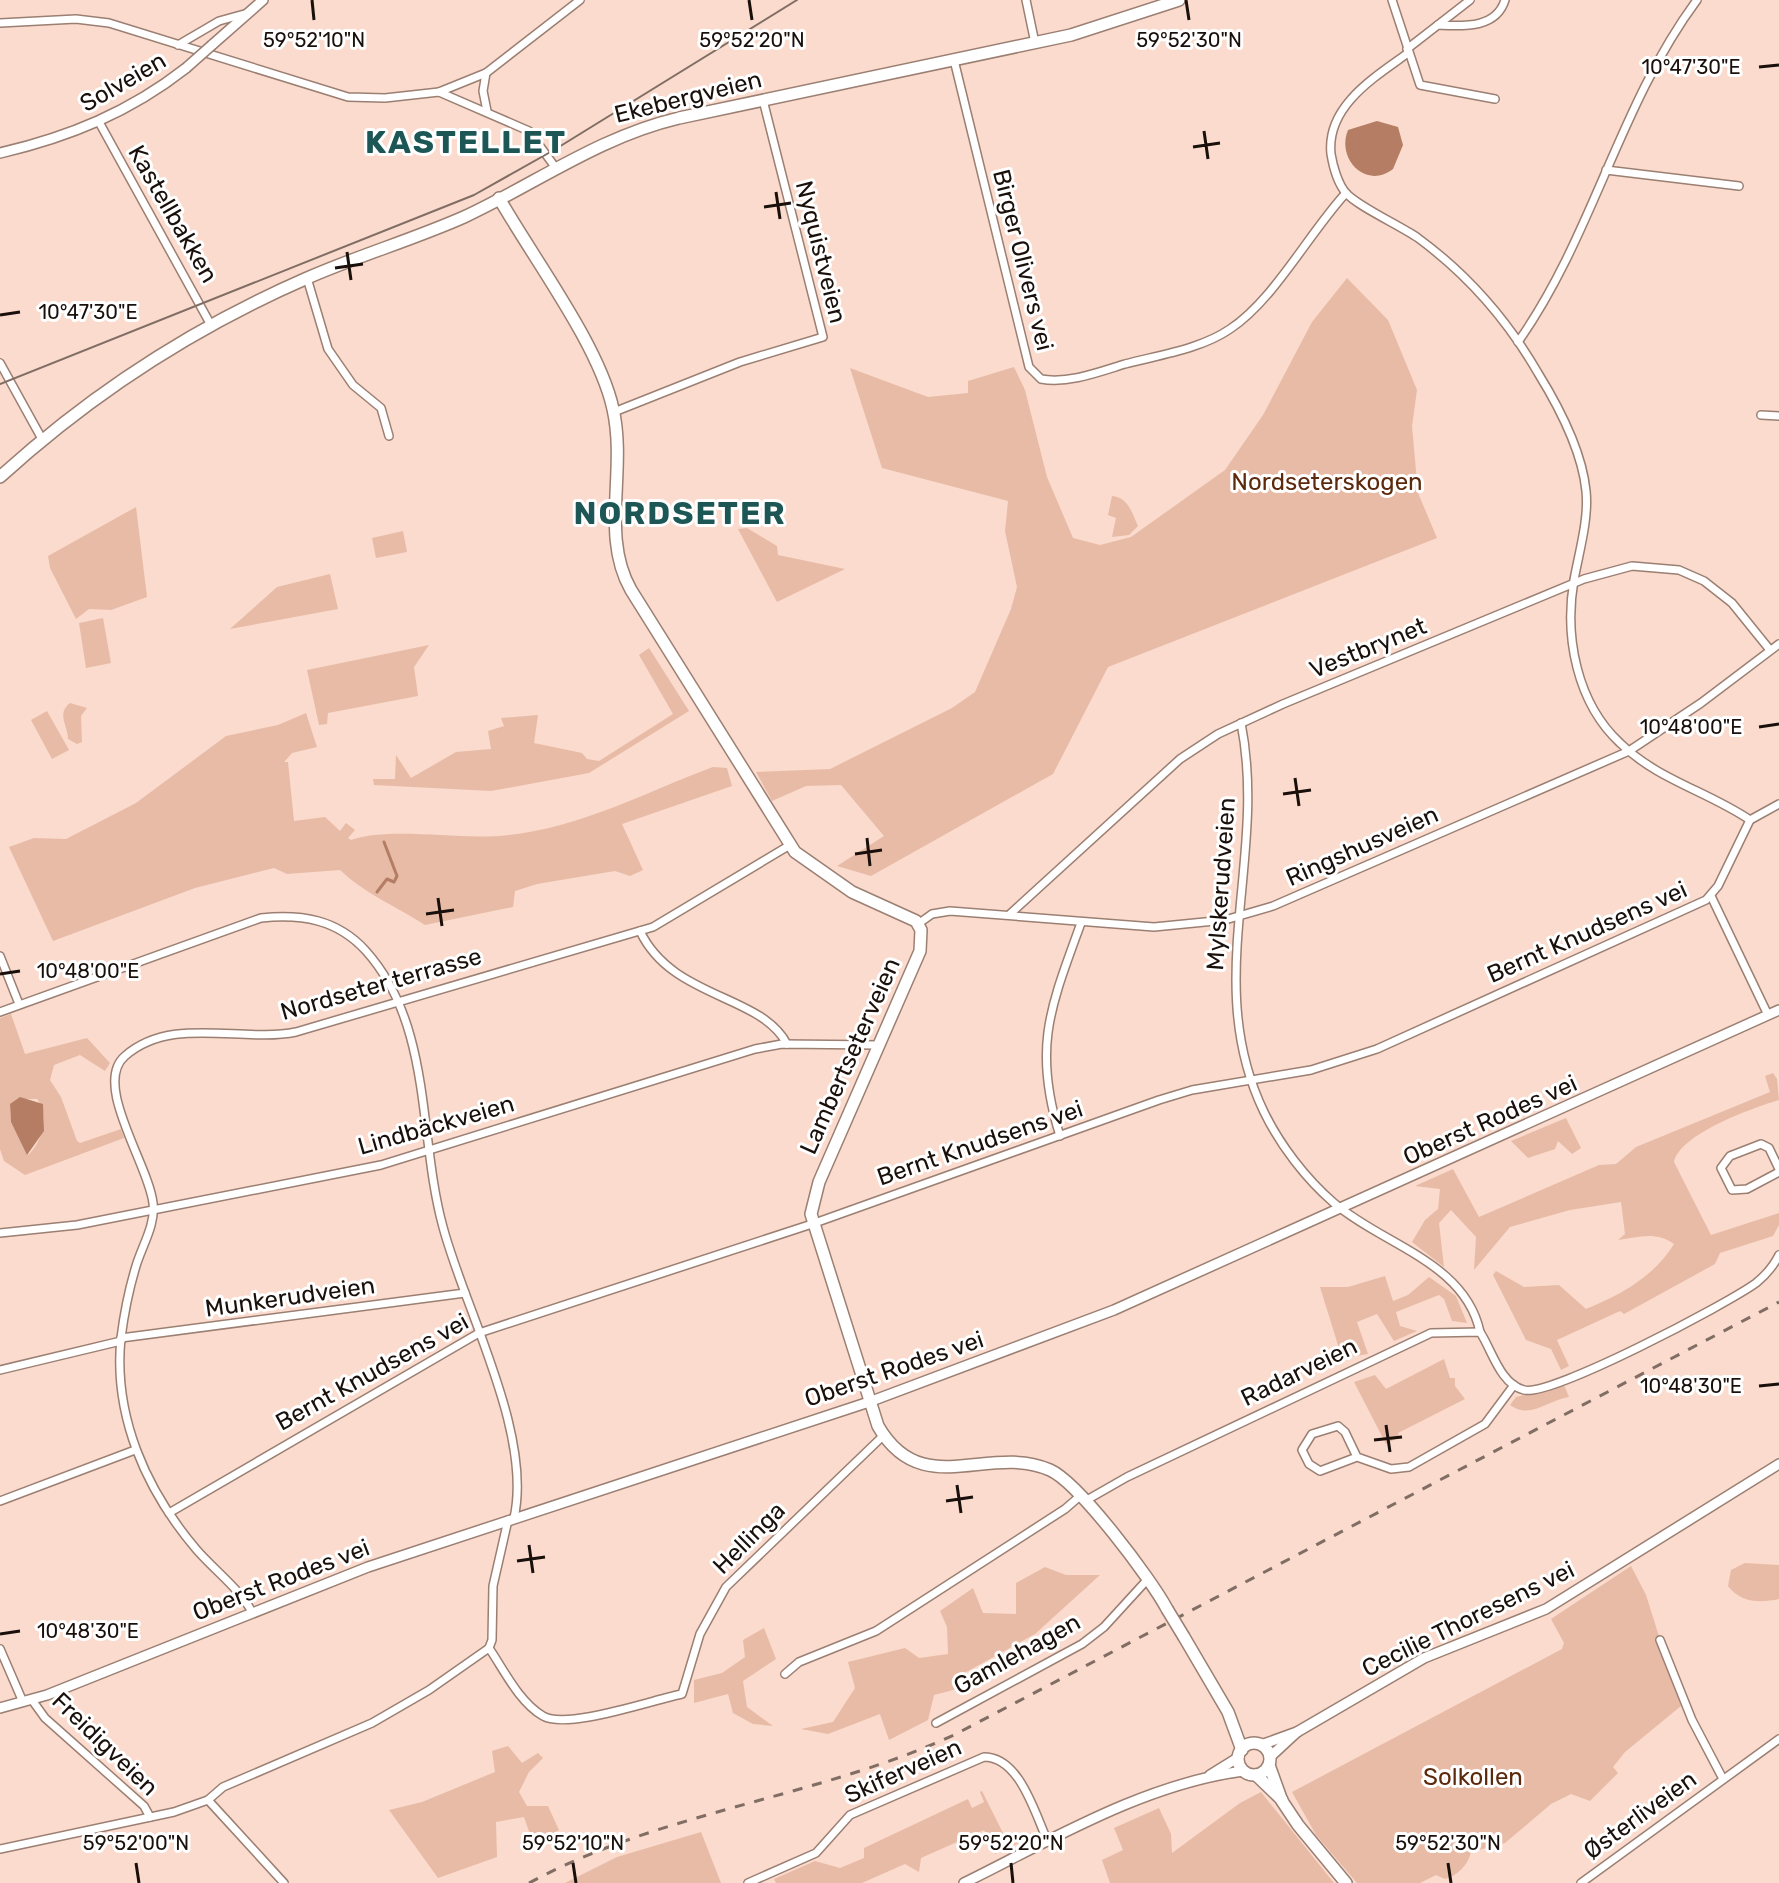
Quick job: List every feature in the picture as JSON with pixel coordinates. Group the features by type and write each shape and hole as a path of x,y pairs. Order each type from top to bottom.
{"main road":[{"name":"Ekebergveien","path":"0,477 42,439 117,383 212,327 307,278 432,231 555,167 641,128 1035,43 1120,22 1179,0"},
{"path":"499,198 591,355 614,412 620,466 615,544 625,579 790,845 832,880 918,924"},
{"name":"Lambertseterveien","path":"918,924 920,951 816,1189 812,1224 869,1402 884,1435 900,1454 921,1464 942,1467 1020,1462 1060,1475 1147,1580 1249,1749"},
{"path":"1282,1801 1269,1761 1249,1749 1243,1771 1256,1775 1282,1801 1346,1883"},
{"path":"1256,1775 1269,1761"}],"street":[{"name":"Solveien","path":"0,153 61,138 150,95 186,68 263,0"},
{"path":"0,23 85,19 348,97 385,98 439,92 486,73 580,0"},
{"path":"1026,0 1035,43"},
{"path":"1392,0 1420,85 1495,99"},
{"path":"1470,0 1358,91 1337,121 1331,155 1346,193 1444,259 1479,292 1518,342 1564,422 1586,486 1585,514 1573,584 1572,641 1583,687 1601,721 1629,751 1670,780 1750,820 1779,804"},
{"path":"1438,25 1467,26 1486,21 1501,9 1505,0"},
{"path":"1518,342 1561,273 1653,66 1697,0"},
{"name":"Solveien","path":"178,45 219,21 248,13"},
{"name":"Birger Olivers vei","path":"954,60 1029,367 1041,379 1071,378 1106,370 1206,341 1231,329 1255,308 1346,193"},
{"path":"486,73 483,91 487,111"},
{"path":"439,92 529,131 555,167"},
{"name":"Nyquistveien","path":"614,412 740,362 823,337 763,100"},
{"name":"Kastellbakken","path":"99,122 212,327"},
{"path":"1606,170 1739,186"},
{"path":"307,278 328,349 353,385 381,408 389,436"},
{"path":"0,363 42,439"},
{"path":"1761,415 1779,416"},
{"name":"Vestbrynet","path":"1010,914 1180,759 1241,723 1573,584 1632,566 1684,572 1721,593 1770,650"},
{"name":"Ringshusveien","path":"918,924 932,914 950,911 1154,927 1238,917 1288,900 1629,751 1701,703 1779,644"},
{"name":"Mylskerudveien","path":"1241,723 1248,783 1248,826 1238,917 1235,995 1249,1080 1287,1150 1342,1209 1456,1284 1478,1321 1480,1332"},
{"name":"Bernt Knudsens vei","path":"169,1513 479,1333 812,1224 1182,1093 1311,1070 1377,1049 1711,896 1750,820"},
{"name":"Nordseter terrasse","path":"153,1210 144,1169 114,1093 113,1079 122,1058 136,1048 180,1034 286,1034 640,931 669,919 790,845"},
{"path":"1711,896 1768,1015"},
{"path":"0,1012 249,922 287,915 321,921 348,935 366,951 398,1001 414,1056 436,1202 516,1453 511,1519 493,1586 492,1640 489,1648 398,1709 223,1787 208,1800 150,1817 0,1849"},
{"path":"1060,1136 1049,1094 1044,1046 1051,1005 1081,923"},
{"path":"640,931 649,950 662,965 748,1011 781,1034 787,1044"},
{"path":"0,956 19,1004"},
{"name":"Oberst Rodes vei","path":"0,1708 28,1701 368,1567 869,1402 1147,1297 1779,1010"},
{"name":"Lindbäckveien","path":"0,1233 43,1231 377,1165 755,1049 787,1044 878,1045"},
{"path":"1761,1144 1769,1148 1779,1171 1747,1189 1732,1190 1721,1168 1730,1156 1761,1144"},
{"path":"153,1210 129,1293 121,1340 124,1403 135,1450 169,1513 194,1547 252,1612"},
{"path":"1480,1332 1504,1375 1514,1385 1538,1390 1608,1361 1752,1286 1771,1269 1779,1255"},
{"name":"Munkerudveien","path":"0,1370 121,1340 465,1293"},
{"name":"Radarveien","path":"785,1674 799,1662 876,1631 1082,1498 1406,1342 1446,1330 1480,1332"},
{"path":"1357,1457 1345,1432 1338,1426 1312,1434 1302,1450 1309,1464 1320,1471 1357,1457 1391,1469 1409,1467 1485,1424 1514,1385"},
{"name":"Hellinga","path":"489,1648 524,1699 541,1715 553,1719 581,1717 682,1694 700,1634 726,1587 884,1435"},
{"path":"0,1501 135,1450"},
{"name":"Cecilie Thoresens vei","path":"1210,1775 1249,1749 1297,1732 1429,1656 1546,1609 1779,1464"},
{"name":"Gamlehagen","path":"936,1723 1082,1644 1104,1627 1147,1580"},
{"name":"Østerliveien","path":"1660,1640 1692,1720 1723,1779"},
{"name":"Freidigveien","path":"0,1649 28,1701 144,1806 150,1817"},
{"name":"Cecilie Thoresens vei","path":"1269,1761 1297,1732"},
{"name":"Østerliveien","path":"1581,1883 1779,1739"},
{"name":"Skiferveien","path":"748,1883 816,1853 850,1815 984,1757 995,1758 1011,1767 1048,1842"},
{"path":"964,1883 1112,1811 1210,1775 1243,1771"},
{"path":"208,1800 284,1883"}],"green space":[{"name":"Nordseterskogen","path":"1347,278 1388,320 1417,390 1412,426 1418,493 1437,538 1108,667 1053,774 871,876 837,866 884,836 841,785 806,786 772,801 756,772 830,769 952,708 975,692 1011,609 1017,587 1005,531 1008,501 882,468 850,368 928,397 968,393 968,381 1014,367 1025,390 1047,477 1073,538 1100,545 1131,537 1225,470 1263,415 1312,322"},
{"path":"1112,496 1122,499 1134,516 1138,526 1129,535 1112,537 1116,518 1108,515"},
{"path":"136,507 147,597 111,610 89,609 76,619 50,568 48,556"},
{"path":"747,528 777,546 778,555 845,569 777,602 738,529"},
{"path":"403,531 407,552 376,558 372,538"},
{"path":"330,574 338,609 230,629 277,587"},
{"path":"103,618 111,663 86,668 79,623"},
{"path":"429,645 414,667 418,696 328,713 327,724 319,725 307,670"},
{"path":"649,648 689,711 589,773 491,791 374,785 373,779 395,779 396,755 411,778 456,752 491,749 488,731 504,726 501,718 538,715 534,743 582,753 587,759 599,761 673,714 639,655"},
{"path":"70,703 87,708 81,716 82,742 77,744 68,739 64,720 64,711"},
{"path":"47,711 69,750 52,759 31,720"},
{"path":"306,713 317,747 292,753 284,762 288,762 294,821 325,817 340,831 346,823 355,830 348,838 351,840 387,834 490,836 536,831 588,817 713,767 727,768 732,786 622,824 643,870 630,876 615,871 537,884 515,891 513,907 425,925 370,893 340,870 287,874 274,868 195,888 53,941 9,847 34,838 66,839 136,803 226,736 278,725"},
{"path":"11,1014 25,1054 87,1038 110,1063 105,1071 80,1055 54,1065 50,1080 61,1097 77,1141 80,1143 121,1129 124,1138 25,1175 4,1161 0,1149 0,1018","holes":["27,1099 37,1099 43,1113 43,1129 28,1155 11,1122 10,1106"]},
{"path":"1773,1073 1777,1079 1779,1100 1703,1132 1679,1152 1674,1162 1711,1235 1779,1213 1779,1225 1773,1236 1720,1253 1715,1264 1624,1314 1620,1311 1557,1340 1569,1366 1561,1370 1551,1349 1526,1340 1493,1275 1496,1271 1524,1287 1559,1285 1586,1309 1635,1284 1657,1266 1674,1244 1654,1236 1618,1240 1625,1234 1621,1202 1570,1210 1510,1227 1474,1270 1476,1237 1451,1210 1439,1223 1444,1267 1412,1242 1425,1220 1438,1209 1440,1189 1415,1186 1453,1169 1479,1217 1599,1165 1616,1164 1636,1147 1770,1092 1765,1076"},
{"path":"1566,1118 1581,1148 1572,1154 1558,1141 1555,1149 1528,1158 1511,1141"},
{"path":"1385,1276 1393,1301 1408,1295 1429,1277 1456,1296 1467,1323 1452,1321 1444,1299 1439,1295 1396,1312 1400,1326 1417,1331 1394,1341 1377,1314 1357,1322 1368,1354 1342,1358 1320,1287 1348,1287"},
{"path":"1444,1359 1450,1378 1455,1378 1455,1386 1465,1399 1398,1433 1399,1437 1386,1444 1354,1382 1375,1375 1386,1389"},
{"path":"1564,1385 1569,1397 1532,1410 1510,1405 1516,1397"},
{"path":"1745,1563 1779,1565 1779,1599 1751,1600 1733,1592 1728,1586 1731,1570"},
{"name":"Solkollen","path":"1631,1566 1646,1595 1681,1706 1625,1752 1613,1767 1618,1773 1590,1801 1571,1794 1551,1804 1505,1843 1471,1852 1462,1869 1445,1879 1436,1875 1420,1883 1357,1883 1316,1835 1292,1792 1562,1649 1564,1643 1551,1619"},
{"path":"1045,1567 1066,1575 1100,1575 1035,1634 959,1676 957,1689 934,1695 928,1720 889,1740 880,1714 828,1734 801,1729 833,1722 855,1688 848,1662 905,1648 919,1658 948,1654 947,1627 940,1611 973,1588 983,1613 1016,1614 1016,1583"},
{"path":"764,1628 776,1659 743,1681 747,1707 773,1726 753,1724 733,1713 728,1694 694,1703 694,1680 722,1673 745,1657 743,1640"},
{"path":"508,1746 522,1763 538,1753 543,1758 529,1772 519,1792 527,1806 548,1806 559,1830 533,1843 524,1817 496,1822 497,1857 438,1878 389,1810 422,1802 495,1772 492,1751"},
{"path":"982,1791 1006,1839 1023,1832 1025,1840 995,1854 984,1830 921,1858 919,1872 905,1864 862,1883 776,1883 774,1879 815,1861 840,1868 864,1858 864,1848 968,1799 972,1808 984,1802"},
{"path":"1261,1792 1334,1883 1110,1883 1102,1860 1123,1850 1114,1828 1159,1808 1171,1834 1172,1853 1240,1803"},
{"path":"701,1832 721,1883 565,1883 617,1857"}],"shaded area":[{"path":"1377,121 1398,127 1403,145 1393,169 1373,176 1364,174 1350,161 1345,141 1348,130"},
{"path":"20,1097 43,1104 44,1131 27,1155 11,1122 10,1104"}],"waterway":[{"path":"377,892 387,879 394,882 397,876 384,842"}],"tram line":[{"path":"0,384 474,195 554,150 797,0"}],"railway":[{"path":"529,1883 632,1838 848,1775 954,1735 1779,1302"}],"district":[{"name":"KASTELLET","path":"466,142"},
{"name":"NORDSETER","path":"680,513"}]}
